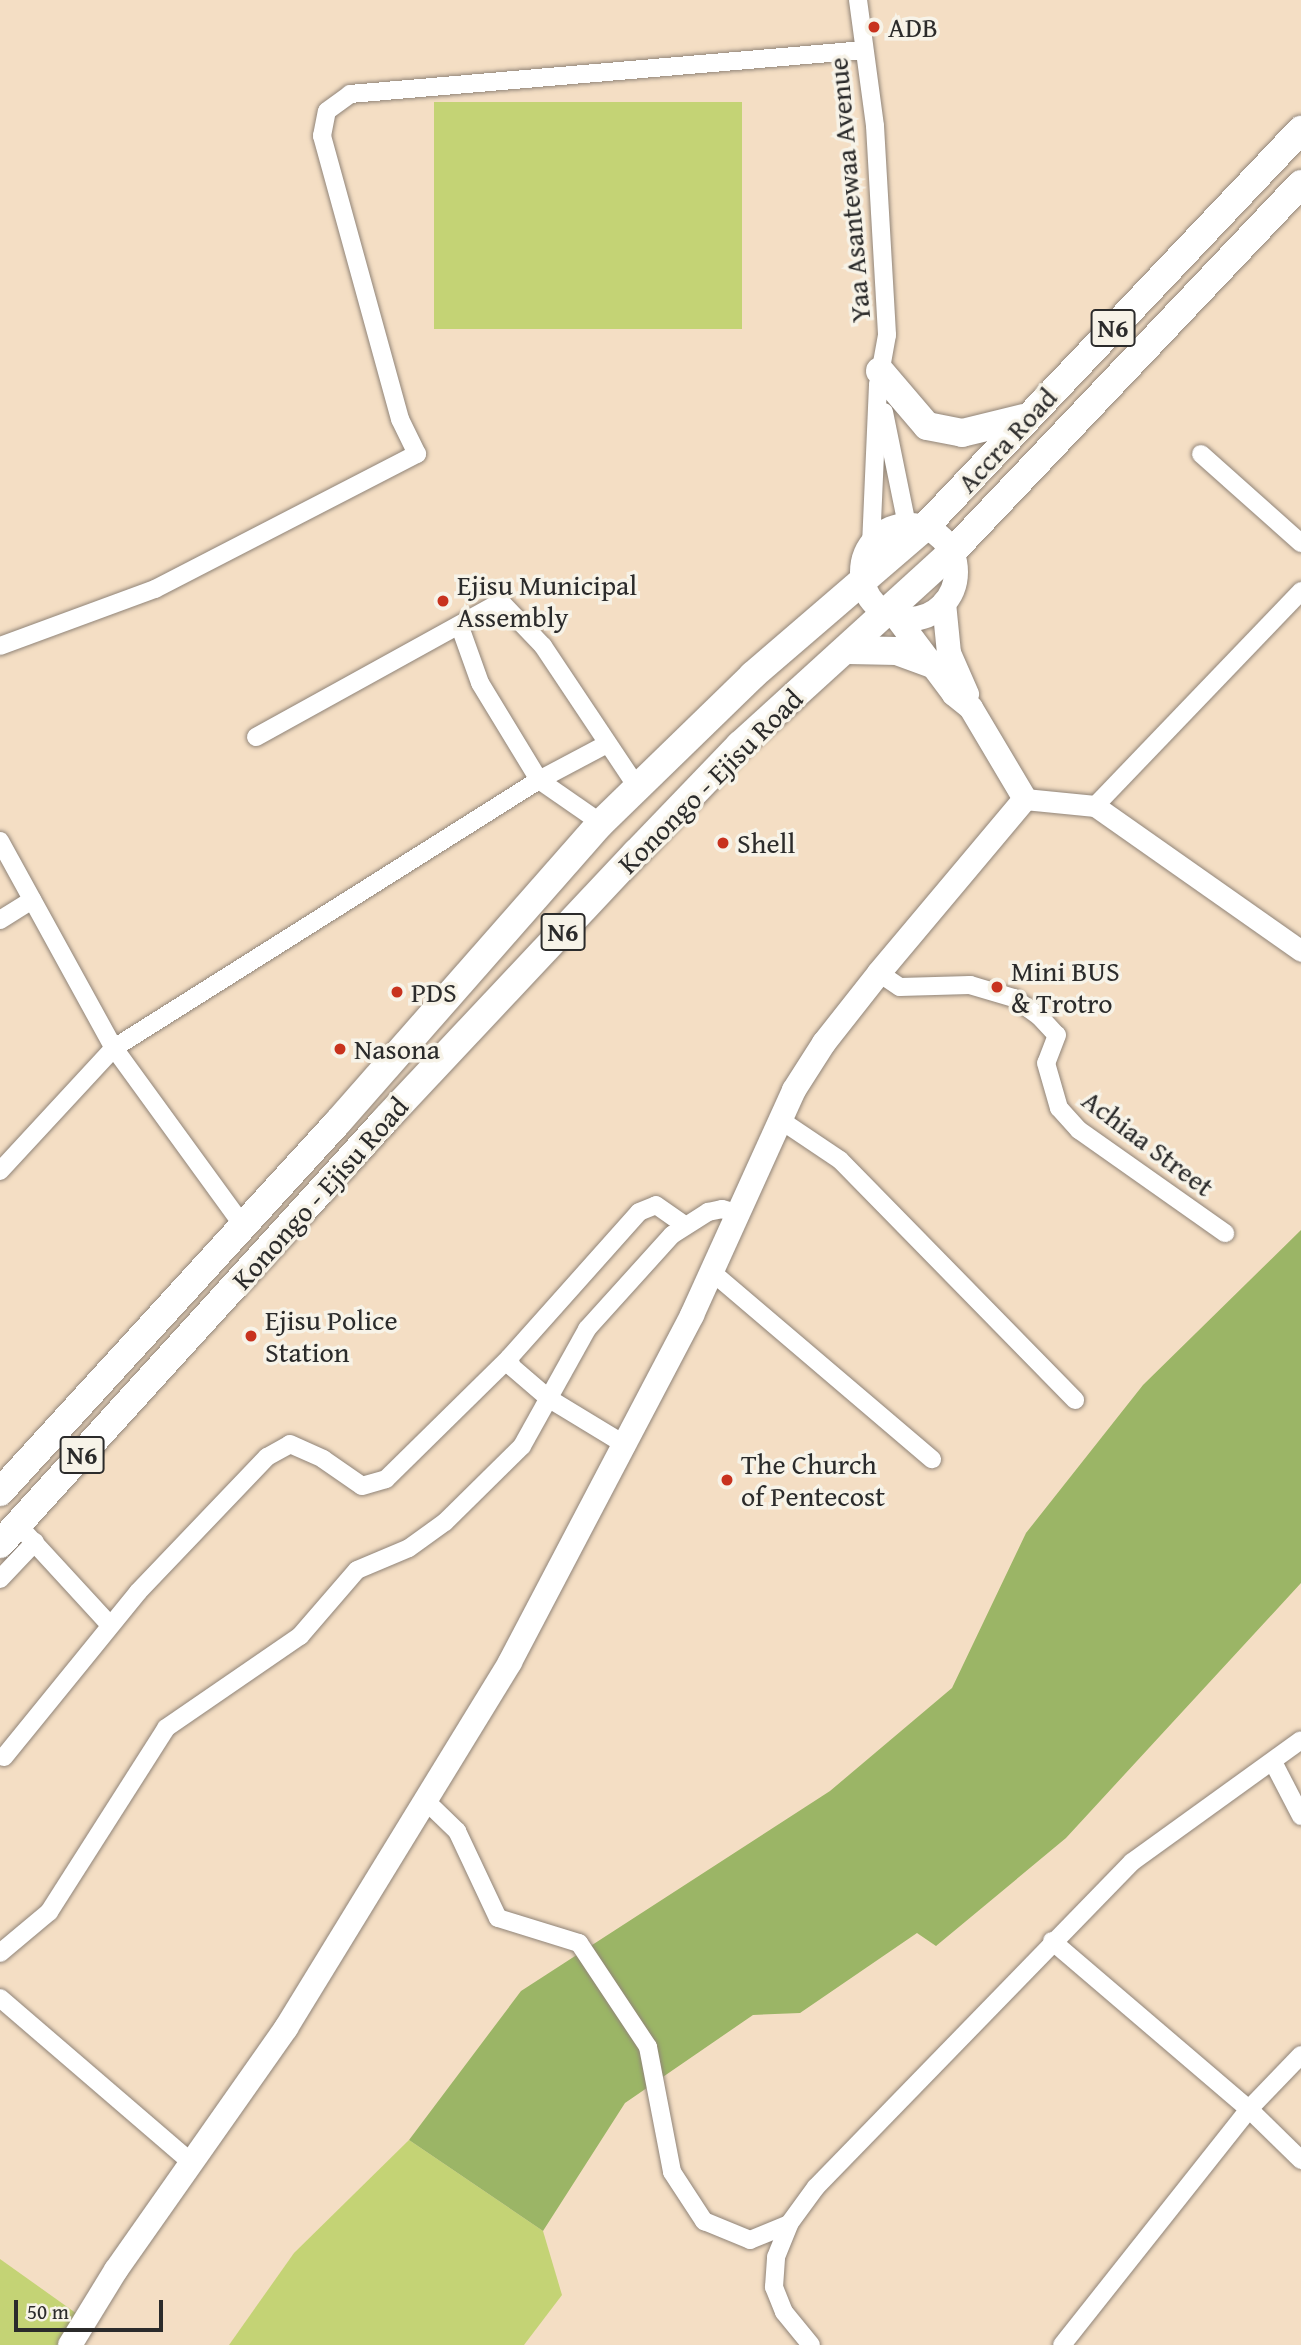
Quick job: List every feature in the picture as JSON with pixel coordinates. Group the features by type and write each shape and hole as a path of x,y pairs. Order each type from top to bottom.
{"highway":[{"name":"Accra Road","path":"694,730 863,582 916,526 1030,416 1301,130"},
{"name":"Konongo - Ejisu Road","path":"18,1537 386,1119 636,853 740,746 848,650 893,616 1301,184"},
{"path":"879,378 927,426 962,433 1030,416"},
{"path":"848,650 897,651 935,665"},
{"name":"Konongo - Ejisu Road","path":"0,1492 338,1122 601,823 694,730"}],"main road":[{"path":"893,616 922,617 944,603 956,579 952,552 916,526 893,527 871,544 863,561 863,582 871,600 893,616 971,708"},
{"path":"70,2345 191,2162 286,2028 427,1802 510,1662 627,1446 740,1214 779,1119 824,1042 1025,799 971,708 949,653 944,603"}],"street":[{"name":"Yaa Asantewaa Avenue","path":"858,0 875,126 885,255 887,335 879,378 871,544"},
{"path":"0,646 167,583 417,454 400,419 322,136 327,111 350,94 864,50"},
{"path":"879,378 916,526"},
{"path":"1201,454 1301,543"},
{"path":"1095,806 1301,591"},
{"path":"256,737 460,627 501,601 543,646 637,787"},
{"path":"460,627 480,684 539,780 601,823"},
{"path":"0,1171 114,1048 539,780 607,744"},
{"path":"1025,799 1095,806 1301,951"},
{"path":"0,841 114,1048 242,1224"},
{"path":"0,920 32,900"},
{"name":"Achiaa Street","path":"879,973 900,987 970,985 1014,998 1039,1016 1057,1035 1046,1063 1059,1108 1079,1130 1225,1233"},
{"path":"779,1119 840,1160 1074,1400"},
{"path":"4,1757 110,1625 267,1457 290,1444 323,1459 362,1486 386,1479 509,1358 639,1212 656,1205 685,1225"},
{"path":"0,1953 49,1912 166,1728 300,1636 357,1570 410,1548 445,1522 522,1446 587,1329 685,1225 722,1209 740,1214"},
{"path":"712,1272 932,1460"},
{"path":"509,1358 512,1367 548,1398 627,1446"},
{"path":"0,1579 18,1537 110,1625"},
{"path":"811,2345 783,2312 774,2287 776,2257 789,2224 816,2187 1052,1941 1132,1862 1301,1740"},
{"path":"1273,1762 1301,1816"},
{"path":"427,1802 457,1831 498,1918 579,1943 648,2047 672,2172 704,2221 750,2240 789,2224"},
{"path":"1052,1941 1249,2109 1301,2160"},
{"path":"0,1998 191,2162"},
{"path":"1062,2345 1249,2109 1301,2054"}],"green space":[{"path":"434,102 742,102 742,329 434,329"},
{"path":"1301,1230 1301,1583 1066,1838 936,1946 917,1933 800,2013 753,2015 625,2103 543,2231 409,2140 521,1991 830,1791 952,1688 1026,1533 1143,1385"},
{"path":"409,2140 543,2231 562,2295 524,2345 229,2345 294,2253"},
{"path":"0,2259 80,2316 63,2345 0,2345"}],"place":[{"name":"ADB","path":"874,27"},
{"name":"Ejisu Municipal Assembly","path":"443,601"},
{"name":"Shell","path":"723,843"},
{"name":"Mini BUS & Trotro","path":"997,987"},
{"name":"PDS","path":"397,992"},
{"name":"Nasona","path":"340,1049"},
{"name":"Ejisu Police Station","path":"251,1336"},
{"name":"The Church of Pentecost","path":"727,1480"}]}
